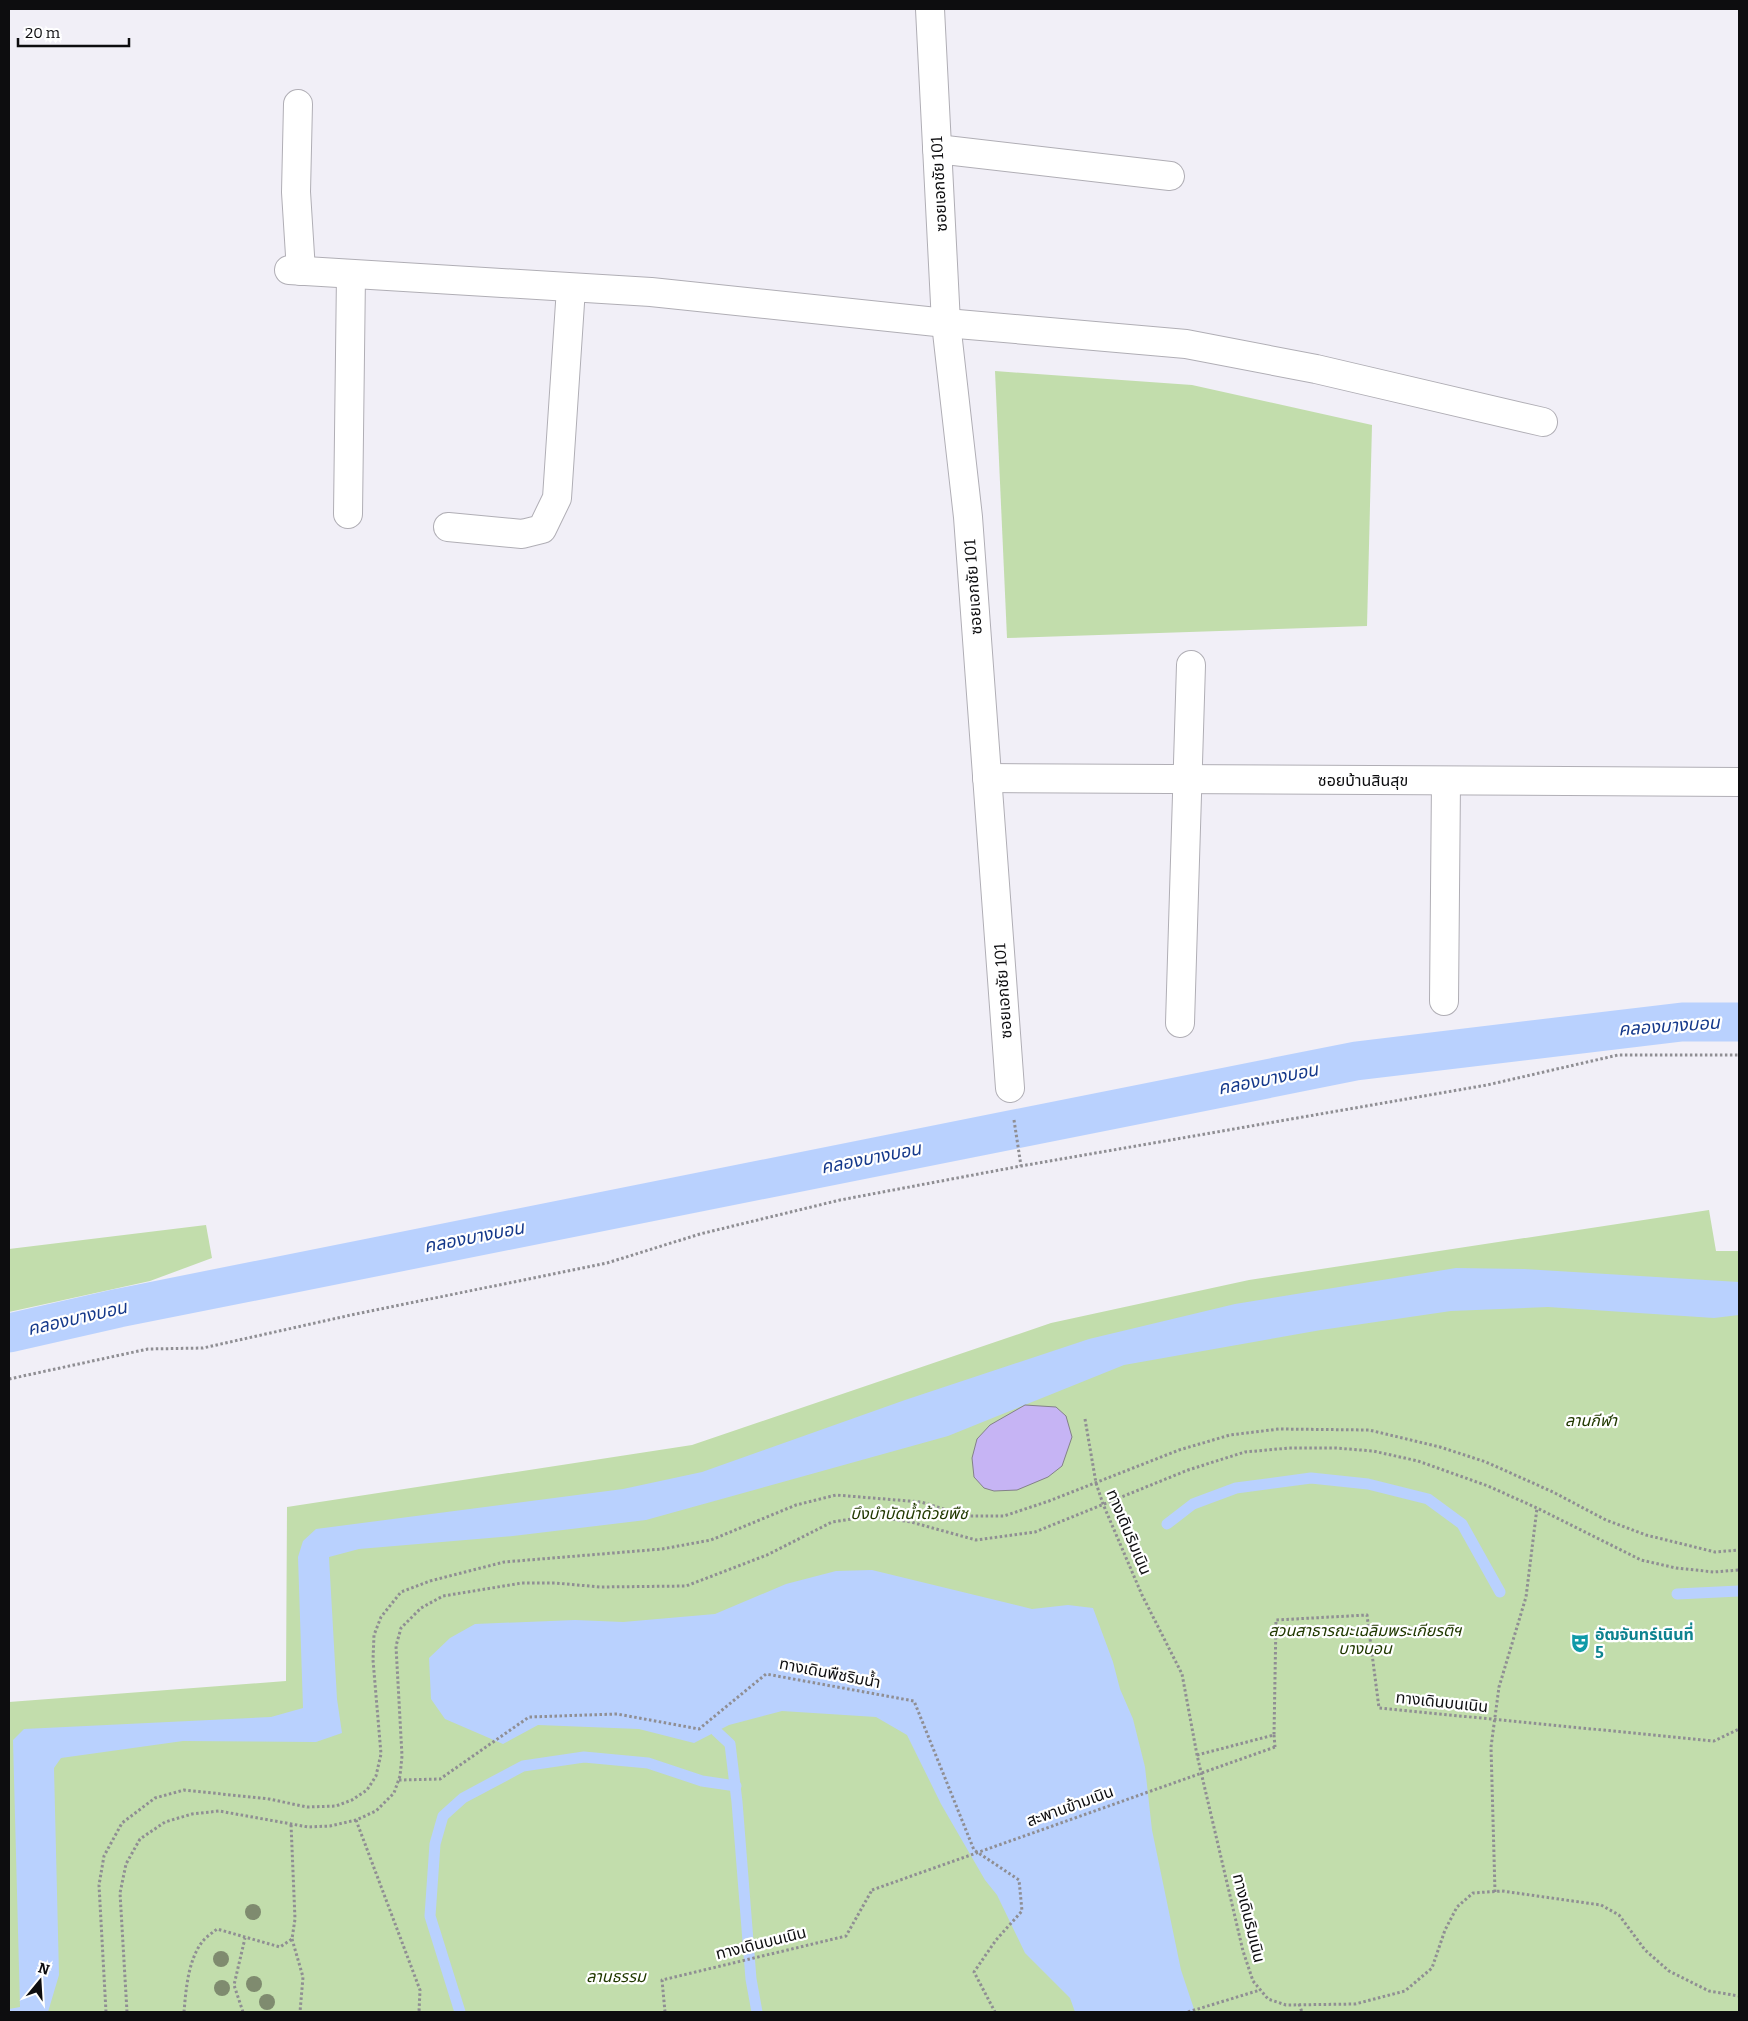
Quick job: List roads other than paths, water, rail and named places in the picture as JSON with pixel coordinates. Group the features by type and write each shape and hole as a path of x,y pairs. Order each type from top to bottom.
{"street":[{"name":"ซอยเอกชัย 101","path":"930,9 946,323 968,517 1010,1088"},
{"path":"298,104 295,270 651,292 946,323 1186,344 1316,369 1543,422"},
{"path":"937,148 1170,176"},
{"path":"348,514 351,274"},
{"path":"448,527 522,534 542,529 557,498 571,288"},
{"path":"1180,1023 1191,665"},
{"name":"ซอยบ้านสินสุข","path":"987,778 1739,782"},
{"path":"1444,1002 1446,781"}],"water":[{"path":"1456,1268 1524,1269 1739,1282 1739,1315 1714,1318 1548,1307 1451,1311 1321,1330 1124,1365 948,1436 646,1520 513,1536 359,1549 329,1557 337,1699 342,1733 316,1742 183,1741 61,1758 54,1768 59,1975 48,2012 9,2012 9,2009 20,2007 13,1740 24,1729 271,1717 303,1708 298,1557 303,1541 316,1529 623,1489 702,1472 905,1400 1089,1339 1235,1304"},
{"path":"872,1570 1032,1609 1068,1605 1093,1608 1113,1662 1120,1689 1133,1719 1145,1767 1152,1830 1181,1970 1195,2012 1075,2012 1070,1998 1025,1953 997,1895 985,1880 941,1804 907,1735 876,1717 782,1711 729,1725 694,1743 639,1729 538,1725 503,1744 445,1719 431,1699 429,1658 450,1638 475,1624 575,1620 623,1622 715,1614 786,1584 836,1571"}],"waterway":[{"name":"คลองบางบอน","path":"9,1333 119,1308 1356,1061 1682,1022 1739,1022"},
{"path":"1167,1524 1193,1504 1236,1488 1311,1478 1368,1484 1428,1499 1462,1524 1500,1592"},
{"path":"1677,1594 1739,1591"},
{"path":"716,1731 730,1744 737,1802 751,1979 757,2012"},
{"path":"460,2012 430,1916 435,1844 443,1816 463,1798 523,1766 584,1757 648,1763 702,1781 736,1786"}],"place":[{"name":"อัฒจันทร์เนินที่ 5","path":"1580,1643"}],"park label":[{"name":"ลานกีฬา","path":"1591,1420"},
{"name":"บึงบำบัดน้ำด้วยพืช","path":"909,1513"},
{"name":"สวนสาธารณะเฉลิมพระเกียรติฯ บางบอน","path":"1365,1639"},
{"name":"ลานธรรม","path":"616,1976"}]}
